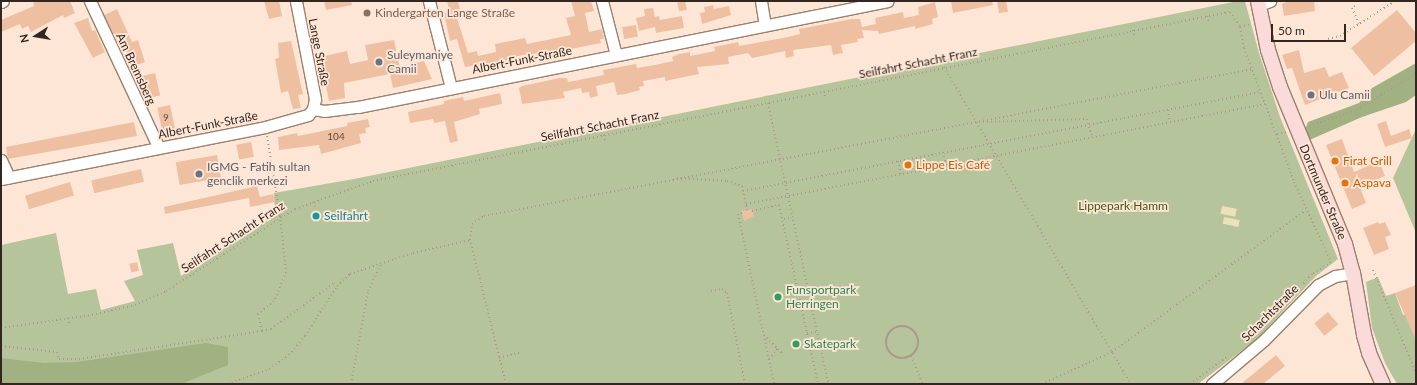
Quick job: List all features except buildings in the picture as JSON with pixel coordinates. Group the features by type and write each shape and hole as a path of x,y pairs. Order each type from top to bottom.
{"main road":[{"name":"Dortmunder Straße","path":"1262,2 1280,87 1345,244 1353,273 1364,335 1369,353 1383,384"}],"street":[{"name":"Am Bremsberg","path":"90,1 159,148"},
{"name":"Lange Straße","path":"296,1 315,98 313,109"},
{"path":"429,1 451,88"},
{"path":"602,1 616,55"},
{"path":"761,1 765,25"},
{"name":"Albert-Funk-Straße","path":"5,178 298,120 313,109 324,111 358,107 888,1"},
{"path":"1,160 5,178"},
{"name":"Schachtstraße","path":"1212,384 1264,340 1318,285 1335,276 1353,273"}],"path":[{"path":"1328,39 1359,24 1395,1"},
{"path":"1355,6 1352,8 1359,24"},
{"name":"Seilfahrt Schacht Franz","path":"1,328 118,309 152,298 280,216 313,202 393,177 944,67 1230,12 1240,27 1244,48 1253,69"},
{"path":"1207,16 1208,22"},
{"path":"1133,30 1135,37"},
{"path":"944,67 1131,384"},
{"path":"506,384 470,240 472,224 484,216 674,178 1253,69 1306,210 1331,262 1312,274 1302,285"},
{"path":"1341,116 1363,107 1416,73"},
{"path":"824,91 825,98"},
{"path":"743,191 1261,92"},
{"path":"768,103 828,384"},
{"path":"746,204 1265,104"},
{"path":"1168,109 1170,122"},
{"path":"976,122 1088,119 1092,137"},
{"path":"262,331 258,314 274,301 286,272 280,216 265,127"},
{"path":"604,135 605,142"},
{"path":"943,152 946,165"},
{"path":"898,161 901,174"},
{"path":"674,178 727,180 742,186 747,210"},
{"path":"313,202 315,208"},
{"path":"752,211 779,205 784,219 818,384"},
{"path":"1042,384 1112,352 1306,210"},
{"path":"742,213 738,214 774,384"},
{"path":"784,219 792,217"},
{"path":"228,384 269,369 289,355 305,336 337,286 350,274 470,240"},
{"path":"351,384 368,291 381,264"},
{"path":"1373,270 1416,373"},
{"path":"1,346 57,352 59,358 79,359 262,331 271,329 334,283 337,286"},
{"path":"711,291 722,289 727,294 745,384"},
{"path":"68,318 69,325"},
{"path":"904,326 914,332 918,344 911,355 900,358 890,353 886,341 892,329 904,326"},
{"path":"807,333 817,332"},
{"path":"763,334 784,355"},
{"path":"769,359 778,348"},
{"path":"1190,384 1234,351"},
{"path":"499,358 521,352"},
{"path":"911,355 923,384"}],"green space":[{"name":"Lippepark Hamm","path":"1238,1 1245,1 1259,53 1280,117 1338,259 1316,276 1257,339 1198,384 1,384 1,245 56,233 68,294 96,289 101,310 135,301 124,281 143,275 137,250 173,243 181,276 275,215 274,193 354,179"},
{"path":"1416,63 1416,95 1406,102 1362,117 1305,142 1303,135 1308,122 1359,103 1372,88"},
{"path":"1416,129 1416,233 1393,178"},
{"path":"1378,277 1386,296 1395,293 1403,315 1406,314 1416,329 1416,384 1397,384 1385,363 1372,328 1366,282"},
{"path":"206,343 228,347 228,365 181,384 1,384 1,358 44,363 77,362"}],"sand":[{"path":"1222,206 1237,209 1235,217 1220,214"},
{"path":"1224,217 1240,220 1238,227 1223,224"}],"place":[{"name":"Kindergarten Lange Straße","path":"367,13"},
{"name":"Suleymaniye Camii","path":"379,62"},
{"name":"Ulu Camii","path":"1311,95"},
{"name":"Firat Grill","path":"1335,161"},
{"name":"Lippe Eis Café","path":"908,165"},
{"name":"IGMG - Fatih sultan genclik merkezi","path":"199,174"},
{"name":"Aspava","path":"1345,183"},
{"name":"Seilfahrt","path":"316,216"},
{"name":"Funsportpark Herringen","path":"778,297"},
{"name":"Skatepark","path":"796,344"}]}
